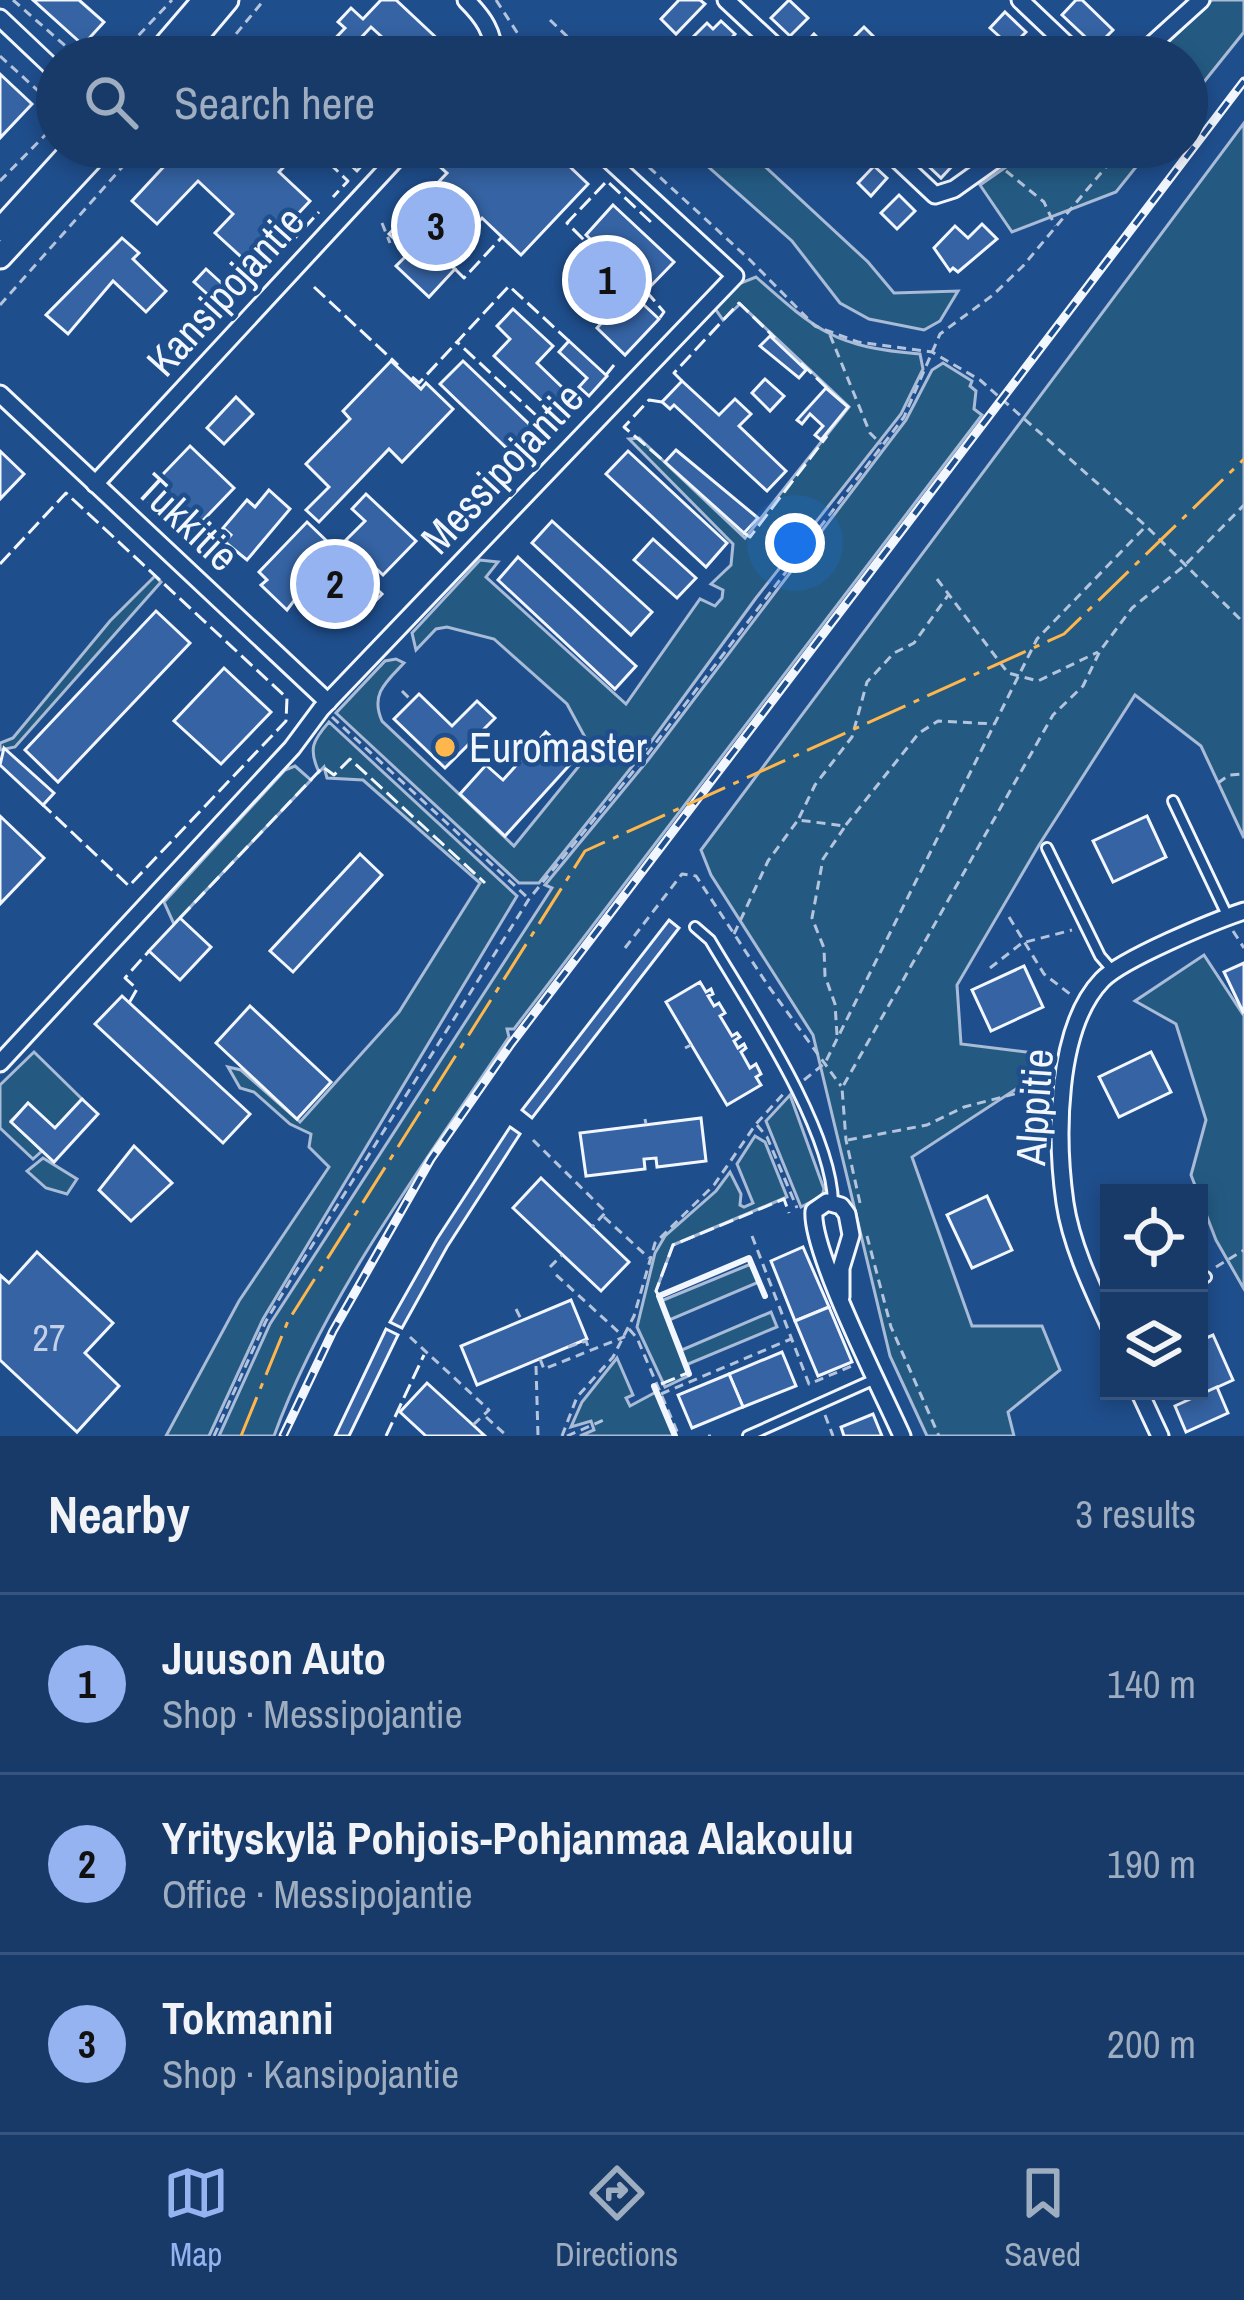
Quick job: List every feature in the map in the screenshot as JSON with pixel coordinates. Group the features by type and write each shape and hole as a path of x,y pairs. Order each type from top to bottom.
{"main road":[{"path":"173,36 204,0"},
{"path":"197,36 227,0"},
{"path":"0,230 57,168"},
{"path":"0,257 83,168"}],"street":[{"path":"466,0 492,36"},
{"path":"726,0 765,36"},
{"path":"1020,0 1058,36"},
{"path":"1161,36 1201,0"},
{"path":"0,18 36,52"},
{"name":"Kansipojantie","path":"95,484 388,168"},
{"name":"Messipojantie","path":"0,1063 292,748 328,702 735,276 618,168"},
{"path":"906,168 935,195 954,189 983,168"},
{"name":"Tukkitie","path":"0,394 328,702"},
{"path":"1113,970 1237,917"},
{"name":"Alppitie","path":"1100,1315 1066,1207 1060,1130 1074,1034 1094,991 1113,970"},
{"path":"841,1297 841,1268 851,1234 847,1214 833,1202 820,1204 814,1211 814,1226 841,1297 902,1436"},
{"path":"1143,1400 1160,1436"}],"lane":[{"path":"1173,801 1237,917"},
{"path":"1047,848 1100,956 1113,970"},
{"path":"695,927 710,940 795,1085 832,1184 833,1202"},
{"path":"748,1436 868,1386 877,1378"}],"path":[{"path":"13,0 54,36"},
{"path":"138,36 172,0"},
{"path":"234,36 264,0"},
{"path":"496,0 518,36"},
{"path":"550,20 567,36"},
{"path":"0,56 36,88"},
{"path":"0,182 36,145"},
{"path":"0,304 121,168"},
{"path":"649,168 815,326 857,342 932,352 980,380 1146,526 1244,623"},
{"path":"1004,168 1044,202 1056,227"},
{"path":"214,1436 266,1321 292,1276 529,899 646,757 904,417 940,334 993,295 1105,168"},
{"path":"382,223 390,243"},
{"path":"830,332 830,343 870,434 882,446"},
{"path":"842,1088 1053,716 1083,686 1100,651 1132,608 1184,566 1244,505"},
{"path":"564,1436 577,1397 614,1357 624,1337 661,1234 706,1194 764,1114 824,1063 1037,639 1146,526"},
{"path":"937,579 1008,673 1038,681 1100,651"},
{"path":"734,934 768,861 798,820 815,785 852,737 867,682 894,652 914,643 949,594"},
{"path":"402,691 412,700"},
{"path":"837,1037 824,948 812,918 823,859 919,733 938,721 996,724"},
{"path":"1218,782 1228,775 1244,774"},
{"path":"798,820 845,826"},
{"path":"625,948 682,874 696,876 842,1088 846,1141 860,1205"},
{"path":"1009,917 1043,974 1077,997"},
{"path":"1237,917 1230,926 1244,948"},
{"path":"990,968 1022,943 1063,935 1085,924"},
{"path":"846,1141 927,1125 964,1107 1050,1087 1051,1082"},
{"path":"1026,1091 1040,1101"},
{"path":"533,1140 607,1212 592,1227"},
{"path":"602,1216 649,1258"},
{"path":"865,1227 891,1327 939,1436"},
{"path":"752,1236 809,1384 859,1364"},
{"path":"1208,1274 1244,1250"},
{"path":"562,1255 552,1269 624,1337"},
{"path":"517,1309 522,1321"},
{"path":"628,1328 638,1338 679,1436"},
{"path":"410,1336 488,1410 473,1425"},
{"path":"540,1359 544,1370 624,1337"},
{"path":"661,1394 791,1339"},
{"path":"568,1347 586,1341 590,1351"},
{"path":"536,1366 538,1436"},
{"path":"821,1405 833,1436"},
{"path":"484,1415 506,1436"},
{"path":"564,1436 606,1419"}],"shaded area":[{"path":"1212,0 1244,0 1244,32 1208,77 1208,36 1175,36"},
{"path":"1244,123 1244,838 1201,746 1135,695 957,985 961,1044 1035,1053 1030,1080 912,1157 972,1326 1042,1326 1060,1370 1008,1412 1014,1436 927,1436 890,1356 813,1035 711,875 701,850"},
{"path":"710,168 767,168 868,262 894,293 958,291 940,321 924,330 869,319 840,303 792,241"},
{"path":"1005,168 1135,168 1116,192 1012,232 980,185"},
{"path":"756,277 829,334 867,347 920,354 923,369 901,414 756,598 642,754 539,883 519,883 336,713 385,661 404,663 379,696 382,721 514,846 592,750 567,704 494,639 447,627 436,629 416,650 412,633 480,560 498,562 486,577 626,704 700,599 715,606 722,598 723,590 711,584 731,565 733,544 629,439 639,438 745,538 849,407 740,304 723,320 714,307 733,286"},
{"path":"943,363 972,381 974,409 982,415 514,1029 507,1029 509,1037 349,1281 295,1384 274,1436 219,1436 270,1324 552,888 545,885 648,760 906,420 932,370"},
{"path":"155,576 161,582 15,747 0,750 0,743 13,738 110,621"},
{"path":"329,722 517,896 263,1319 209,1436 166,1436 239,1301 329,1167 309,1147 311,1134 290,1124 254,1092 240,1088 228,1067 241,1070 300,1122 399,1012 480,883 363,780 327,778 324,767 319,772 314,745"},
{"path":"295,766 311,780 174,924 164,902 285,770"},
{"path":"1204,955 1244,1016 1244,1289 1208,1219 1208,1184 1194,1184 1191,1175 1206,1120 1176,1024 1135,1001"},
{"path":"34,1052 82,1099 55,1128 28,1104 11,1121 42,1151 33,1159 0,1128 0,1085"},
{"path":"790,1095 824,1189 822,1196 801,1207 766,1121"},
{"path":"755,1136 765,1142 787,1197 673,1245 656,1291 661,1301 751,1264 759,1282 669,1320 682,1350 771,1312 777,1327 688,1364 688,1376 665,1387 637,1327 655,1253 665,1236 716,1191 730,1172 741,1194 740,1205 753,1203 737,1164"},
{"path":"43,1158 77,1179 67,1194 46,1188 27,1171"},
{"path":"617,1358 633,1395 626,1398 630,1406 656,1392 675,1436 580,1436 594,1430 591,1421 571,1427 582,1402"}],"building":[{"path":"33,0 79,0 104,22 91,36 73,36"},
{"path":"381,0 396,0 434,36 381,36 371,27 363,36 337,36 345,28 338,22 351,8 363,19"},
{"path":"679,0 705,4 676,34 661,19"},
{"path":"789,0 808,18 790,36 771,18"},
{"path":"1082,0 1113,30 1107,36 1084,36 1062,15"},
{"path":"1005,12 1026,32 999,36 990,28"},
{"path":"721,21 735,34 694,36 707,23 713,29"},
{"path":"0,74 32,104 0,138"},
{"path":"163,168 283,168 279,172 310,201 250,265 215,233 233,214 198,181 157,224 132,201"},
{"path":"441,168 571,168 588,184 521,255 482,218 443,259 455,269 429,297 396,266 409,253 389,234 447,173"},
{"path":"872,168 887,178 871,196 858,183"},
{"path":"930,168 950,168 941,178"},
{"path":"899,195 915,211 897,229 881,213"},
{"path":"613,205 674,262 646,291 586,235"},
{"path":"982,224 997,239 958,272 950,271 934,248 955,226 968,238"},
{"path":"122,238 139,253 133,259 166,291 146,312 113,281 68,334 46,315"},
{"path":"206,269 229,290 217,303 194,282"},
{"path":"630,292 659,319 625,355 597,328"},
{"path":"513,309 553,346 537,363 565,390 549,408 494,356 510,339 497,326"},
{"path":"770,336 806,370 799,378 760,346"},
{"path":"569,341 607,376 589,396 579,387 587,378 559,352"},
{"path":"391,361 421,389 426,383 453,409 402,462 389,449 319,522 306,510 329,487 306,464 350,419 343,411"},
{"path":"463,361 548,442 525,466 440,384"},
{"path":"765,379 784,396 770,411 752,393"},
{"path":"682,381 719,415 735,399 751,414 739,426 786,471 767,491 674,405 670,409 662,402"},
{"path":"826,388 848,407 821,440 815,435 823,426 810,414 802,424 797,420"},
{"path":"236,397 253,414 224,444 207,428"},
{"path":"190,446 234,488 186,538 142,496"},
{"path":"676,450 758,518 744,533 665,462"},
{"path":"0,451 24,474 0,499"},
{"path":"628,451 727,543 706,567 606,474"},
{"path":"269,490 290,509 247,560 225,542 231,535 223,528 247,500 255,507"},
{"path":"366,494 416,541 383,575 346,540 365,521 352,509"},
{"path":"552,521 652,612 631,635 532,543"},
{"path":"307,522 382,594 357,620 312,577 287,610 261,585 267,580 259,572"},
{"path":"653,539 696,578 677,598 634,560"},
{"path":"518,557 636,666 615,689 498,580"},
{"path":"156,611 190,643 58,782 25,750"},
{"path":"224,668 271,712 221,764 174,721"},
{"name":"Euromaster","path":"419,694 452,726 477,701 495,718 445,768 394,719"},
{"path":"546,732 575,759 505,836 460,794 486,765 503,780"},
{"path":"4,748 54,793 43,805 0,765"},
{"path":"0,816 44,858 0,904"},
{"path":"1147,816 1166,857 1113,882 1093,841"},
{"path":"360,854 382,875 293,972 270,951"},
{"path":"180,918 211,947 180,980 149,951"},
{"path":"669,920 679,928 532,1118 522,1110"},
{"path":"1244,963 1244,1011 1243,1012 1224,972"},
{"path":"1024,966 1043,1007 991,1031 972,990"},
{"path":"700,982 706,992 711,989 713,994 708,996 725,1013 720,1016 732,1036 740,1037 734,1041 738,1048 744,1044 741,1052 750,1068 756,1064 761,1074 756,1077 761,1085 727,1105 666,1002"},
{"path":"122,996 250,1114 223,1143 95,1024"},
{"path":"250,1006 331,1082 297,1119 216,1043"},
{"path":"1151,1052 1171,1092 1119,1117 1099,1077"},
{"path":"82,1099 98,1114 54,1162 11,1122 28,1103 55,1128"},
{"path":"701,1118 706,1161 657,1167 656,1158 644,1159 645,1169 586,1176 580,1133"},
{"path":"510,1127 520,1134 447,1247 402,1328 390,1322 437,1239"},
{"path":"134,1146 172,1183 131,1221 99,1190"},
{"path":"541,1178 629,1262 601,1291 513,1208"},
{"path":"987,1196 1012,1250 972,1268 947,1215"},
{"path":"803,1247 829,1307 795,1321 771,1261"},
{"path":"37,1252 113,1323 85,1353 119,1386 77,1432 0,1360 0,1275 9,1283"},
{"path":"571,1300 587,1339 477,1385 461,1346"},
{"path":"829,1307 852,1362 818,1376 795,1321"},
{"path":"386,1329 398,1335 349,1436 335,1436"},
{"path":"1213,1335 1233,1380 1208,1391 1208,1337"},
{"path":"782,1352 796,1386 743,1407 729,1374"},
{"path":"729,1374 743,1407 692,1428 678,1395"},
{"path":"427,1383 485,1436 426,1436 400,1412"},
{"path":"1217,1387 1228,1413 1186,1432 1175,1406 1208,1400 1208,1391"},
{"path":"873,1414 882,1436 844,1436 841,1427"}],"railway":[{"path":"1208,128 1244,81"},
{"path":"283,1436 333,1331 431,1159 511,1044 1178,168"}],"fence":[{"path":"333,197 348,181 334,168"},
{"path":"589,255 580,246 584,240 567,223 607,181 653,224"},
{"path":"261,275 319,212"},
{"path":"455,269 464,278 502,237"},
{"path":"229,290 250,265"},
{"path":"552,430 457,342 509,286 569,341"},
{"path":"314,287 398,365"},
{"path":"645,290 664,312 659,319"},
{"path":"682,381 674,373 739,303 775,338"},
{"path":"412,377 419,383 457,342"},
{"path":"801,363 831,392"},
{"path":"606,375 614,365"},
{"path":"662,402 649,400 624,427 665,462"},
{"path":"744,533 750,537 827,436"},
{"path":"0,564 66,493 287,698 286,721 129,886 43,805"},
{"path":"180,918 323,767 334,775 350,759 485,883"},
{"path":"129,1003 137,989 125,978 149,951"},
{"path":"659,1296 656,1291 673,1245 784,1199 789,1213"},
{"path":"386,1436 424,1355"},
{"path":"661,1384 690,1372"}],"wall":[{"path":"689,1374 659,1296 749,1258 765,1296"},
{"path":"654,1386 675,1436"}],"power":[{"path":"241,1436 288,1321 585,851 1064,634 1244,459"}],"place":[{"name":"Tokmanni","path":"436,226"},
{"name":"Juuson Auto","path":"607,280"},
{"name":"Yrityskylä Pohjois-Pohjanmaa Alakoulu","path":"335,584"},
{"name":"Euromaster","path":"445,747"}]}
